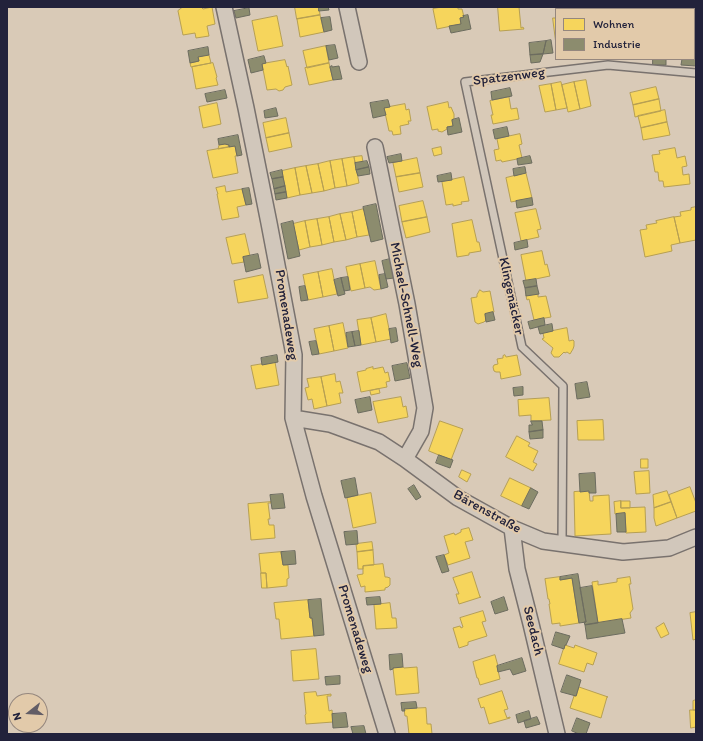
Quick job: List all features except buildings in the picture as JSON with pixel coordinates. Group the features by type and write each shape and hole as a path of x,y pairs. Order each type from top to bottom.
{"street":[{"name":"Promenadeweg","path":"224,7 270,223 293,348 293,418 314,496 387,734"},
{"path":"347,7 359,62"},
{"name":"Michael-Schnell-Weg","path":"375,147 407,304 425,408 421,431 405,459"},
{"name":"Bärenstraße","path":"293,418 330,424 379,442 458,498 512,528 543,541 623,552 669,548 696,537"},
{"name":"Seedach","path":"512,528 517,569 557,734"}],"lane":[{"name":"Spatzenweg","path":"465,82 608,66 696,73"},
{"name":"Klingenäcker","path":"465,82 522,347 563,386 562,544"}]}
